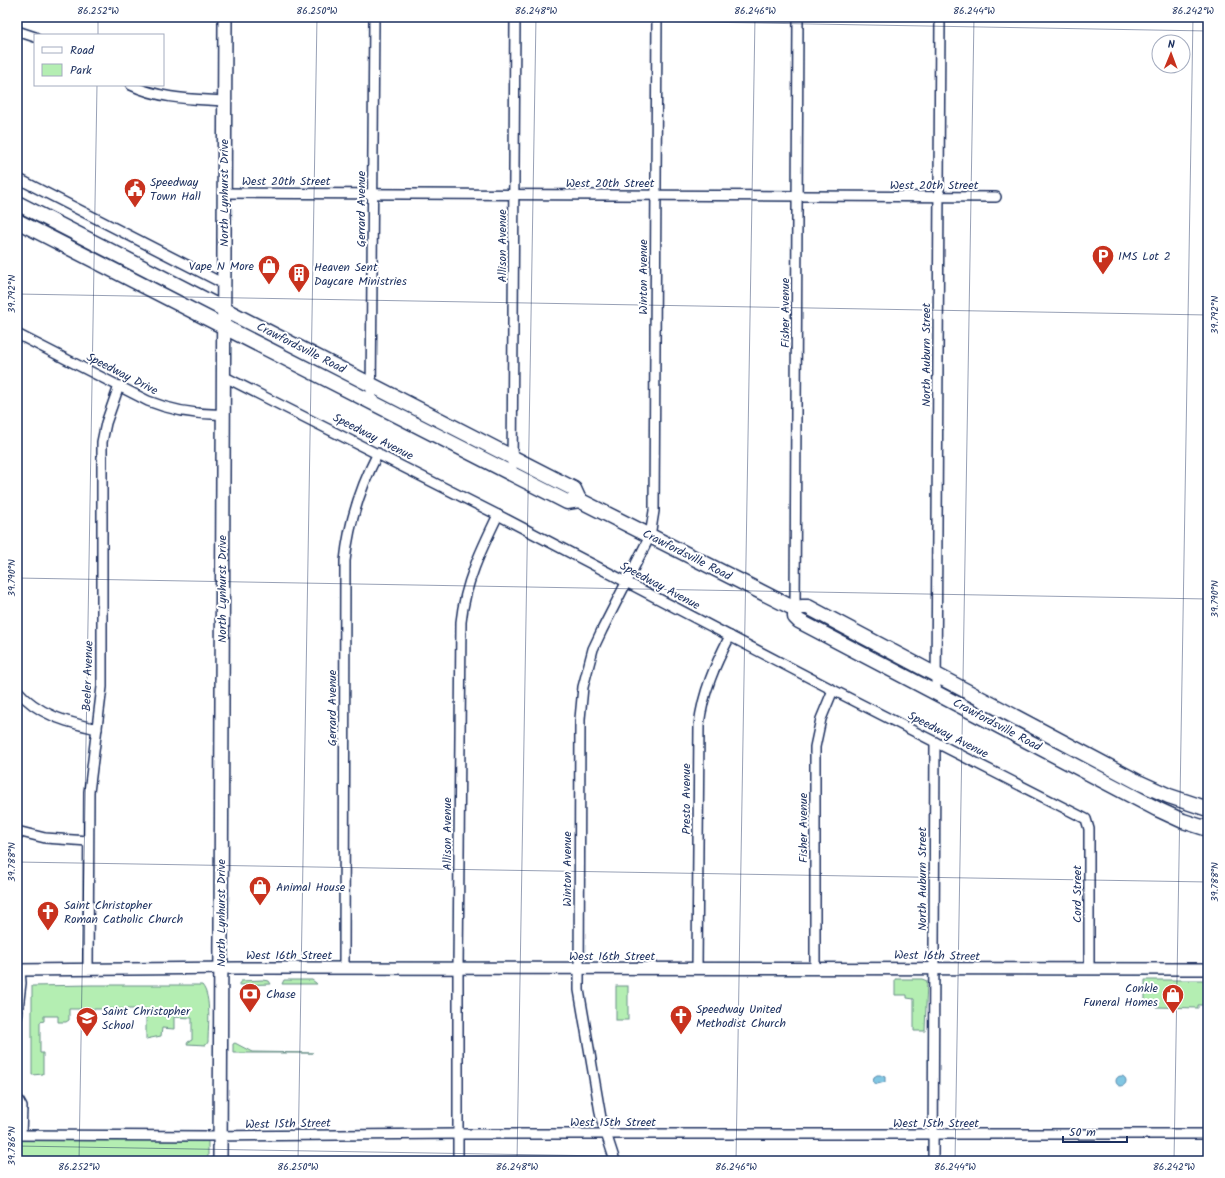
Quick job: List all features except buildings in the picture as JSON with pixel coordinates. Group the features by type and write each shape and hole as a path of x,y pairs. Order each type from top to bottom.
{"main road":[{"name":"North Lynhurst Drive","path":"220,1161 225,17"},
{"name":"Crawfordsville Road","path":"17,203 574,489 579,500"},
{"name":"Crawfordsville Road","path":"17,221 567,502 579,500 795,609 808,607 1143,784 1182,801 1208,809"},
{"name":"Crawfordsville Road","path":"795,609 795,617 798,621 1157,810 1183,821 1208,829"}],"street":[{"name":"Gerrard Avenue","path":"371,402 374,17"},
{"name":"Allison Avenue","path":"512,474 515,17"},
{"name":"Winton Avenue","path":"615,1161 601,1118 579,994 580,727 582,699 593,650 650,536 655,504 657,17"},
{"name":"Fisher Avenue","path":"795,609 798,17"},
{"name":"North Auburn Street","path":"936,693 940,17"},
{"path":"17,31 34,38"},
{"path":"133,86 144,91 166,97 224,101"},
{"path":"17,178 224,284"},
{"name":"West 20th Street","path":"224,193 996,198"},
{"name":"Speedway Drive","path":"18,337 148,401 171,409 191,413 223,414"},
{"name":"Speedway Avenue","path":"223,376 378,453 1086,820"},
{"name":"Beeler Avenue","path":"88,969 88,841 90,780 102,683 102,442 106,422 119,386"},
{"name":"Gerrard Avenue","path":"344,968 345,560 348,533 355,506 378,453"},
{"name":"Allison Avenue","path":"458,1161 460,622 463,602 470,579 483,546 498,515"},
{"name":"Presto Avenue","path":"697,968 699,725 706,690 714,668 730,636"},
{"path":"17,690 47,714 66,722 97,729"},
{"name":"Fisher Avenue","path":"815,968 816,747 821,719 833,690"},
{"name":"North Auburn Street","path":"933,1161 935,742"},
{"name":"Cord Street","path":"1086,820 1090,833 1089,969"},
{"path":"17,831 41,837 88,841"},
{"name":"West 16th Street","path":"18,970 220,968 1208,969"},
{"path":"17,1016 21,983 18,970"},
{"path":"17,1098 22,1107 19,1135"},
{"name":"West 15th Street","path":"19,1135 1208,1134"}],"green space":[{"path":"895,979 922,979 927,981 925,1031 914,1031 914,999 907,998 907,995 895,995"},
{"path":"284,980 312,980 317,984 282,984"},
{"path":"1145,980 1207,980 1208,1005 1198,1005 1198,1008 1156,1007 1156,1005 1145,1005"},
{"path":"241,981 269,981 271,984 238,985"},
{"path":"202,985 205,990 208,1004 208,1042 206,1045 187,1044 192,1040 192,1018 174,1017 174,1029 162,1028 161,1036 146,1039 146,1009 69,1009 69,1020 66,1022 58,1022 58,1016 44,1016 44,1021 40,1022 40,1053 43,1053 43,1074 32,1075 32,986"},
{"path":"616,986 628,986 628,1020 616,1020"},
{"path":"235,1043 252,1052 313,1053 233,1053 233,1044"},
{"path":"17,1135 208,1136 208,1161 17,1161"}],"water":[{"path":"877,1075 885,1077 885,1082 877,1084 873,1082 874,1077"},
{"path":"1119,1076 1123,1076 1126,1081 1123,1086 1119,1086 1116,1083 1116,1079"}],"place":[{"name":"Speedway Town Hall","path":"135,208"},
{"name":"IMS Lot 2","path":"1103,276"},
{"name":"Vape N More","path":"269,286"},
{"name":"Heaven Sent Daycare Ministries","path":"299,294"},
{"name":"Animal House","path":"260,906"},
{"name":"Saint Christopher Roman Catholic Church","path":"48,932"},
{"name":"Chase","path":"250,1014"},
{"name":"Conkle Funeral Homes","path":"1173,1014"},
{"name":"Speedway United Methodist Church","path":"681,1036"},
{"name":"Saint Christopher School","path":"87,1038"}]}
